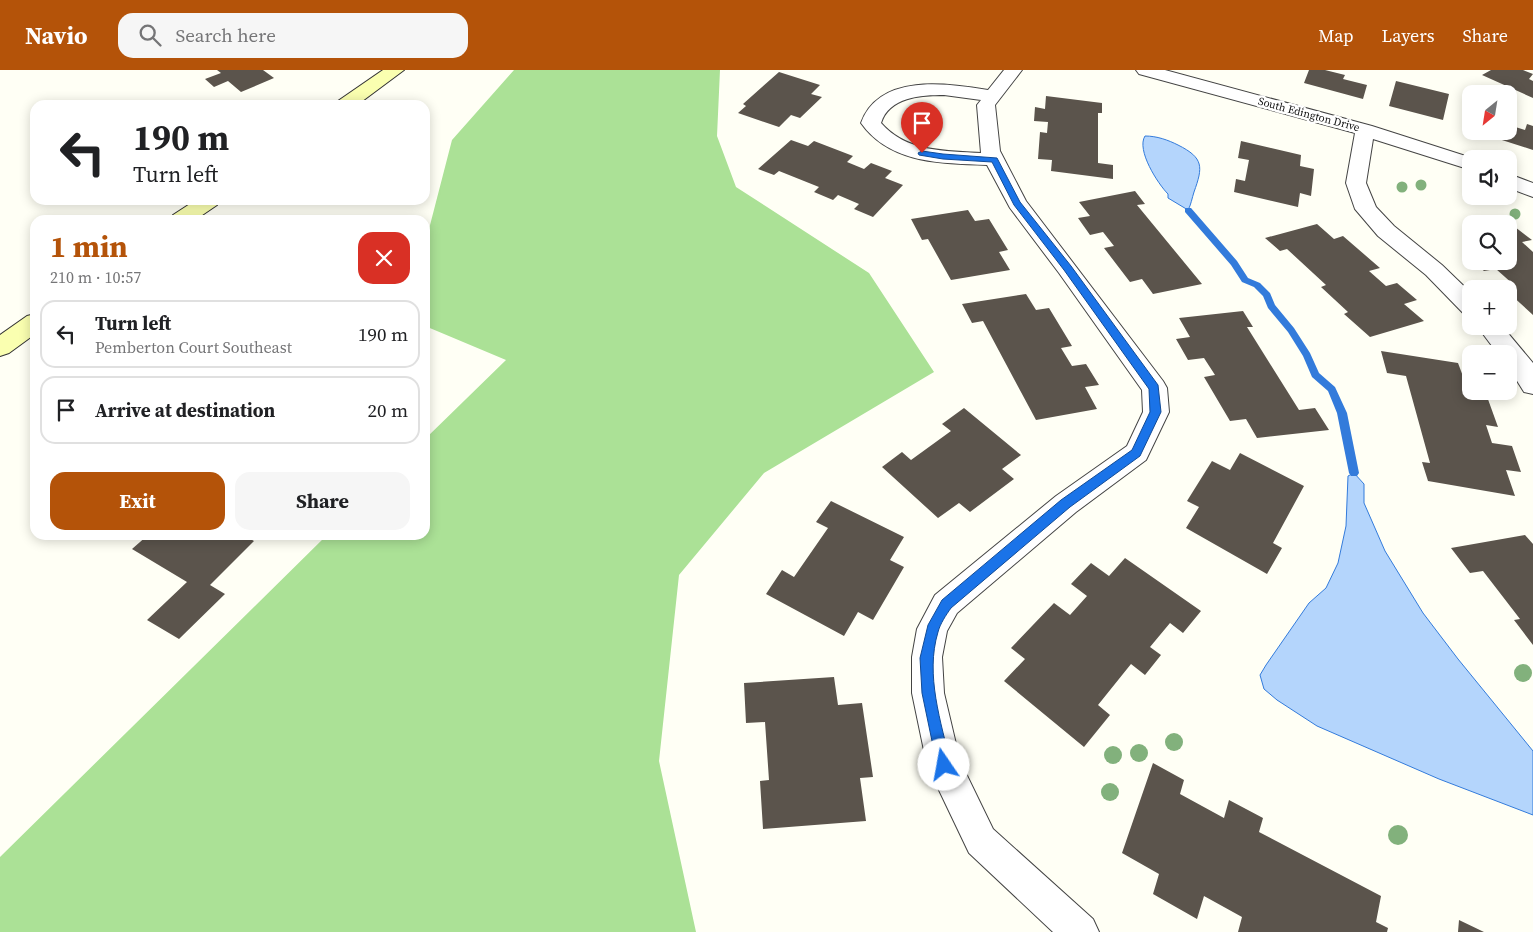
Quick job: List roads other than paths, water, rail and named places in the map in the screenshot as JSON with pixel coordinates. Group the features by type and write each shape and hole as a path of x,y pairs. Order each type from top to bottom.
{"main road":[{"path":"353,100 395,70"},
{"path":"188,215 203,205"},
{"path":"0,347 30,326"}],"street":[{"path":"1013,70 986,105 990,151 1017,203 1154,388 1156,412 1136,453 1066,504 946,604 932,629 927,658 928,693 944,765 981,841 1080,932"},
{"name":"South Edington Drive","path":"1145,70 1365,130 1462,161"},
{"path":"993,96 932,88 912,90 887,101 875,110 871,124 886,140 922,153 943,157 994,159"},
{"path":"1365,130 1356,183 1366,209 1386,231 1434,270 1462,298"},
{"path":"1517,184 1533,191"},
{"path":"1496,335 1526,372 1533,385"}],"water":[{"path":"1145,136 1174,143 1193,154 1197,159 1200,170 1199,176 1188,210 1168,198 1168,194 1154,175 1143,150"},
{"path":"1354,473 1364,484 1364,503 1385,551 1423,613 1533,751 1533,815 1439,779 1317,726 1277,700 1264,689 1260,675 1309,603 1326,588 1338,563 1346,526 1348,476"}],"waterway":[{"path":"1188,210 1234,263 1245,280 1257,285 1267,295 1271,306 1291,330 1307,355 1315,375 1332,389 1342,413 1354,473"}]}
